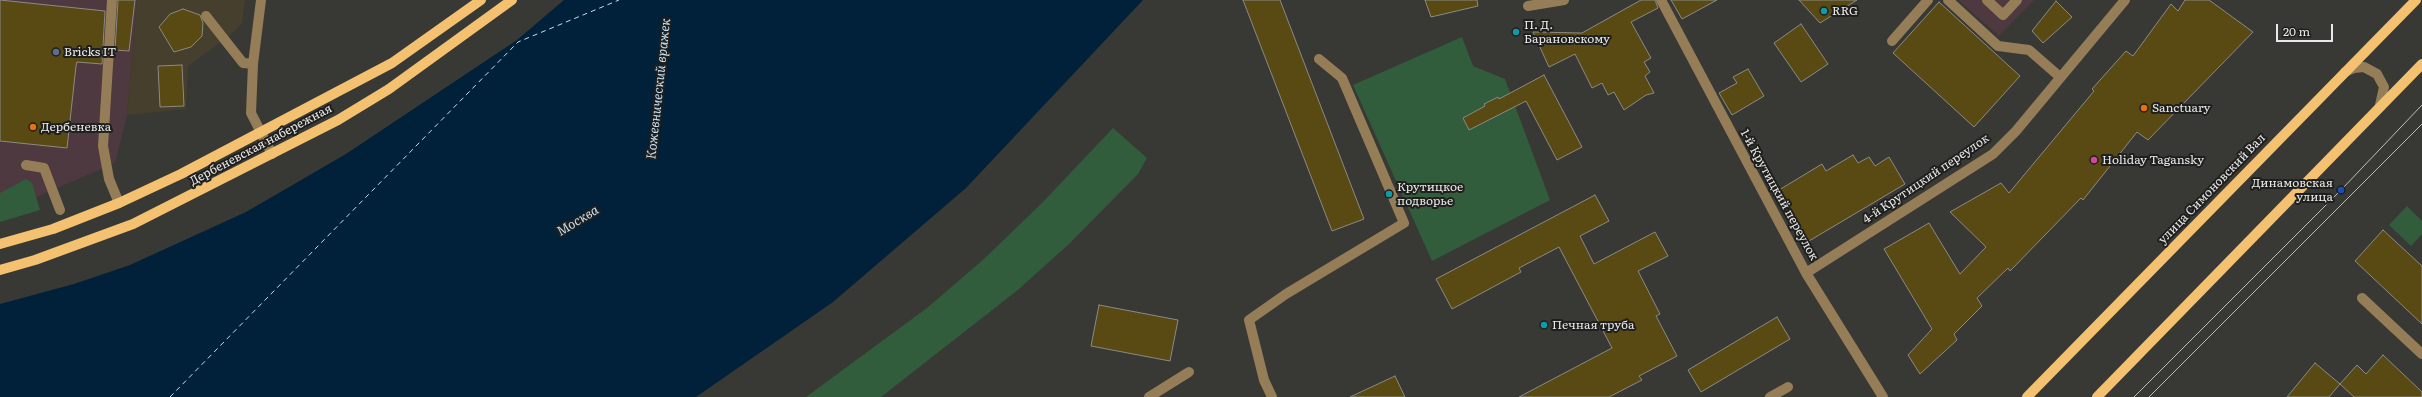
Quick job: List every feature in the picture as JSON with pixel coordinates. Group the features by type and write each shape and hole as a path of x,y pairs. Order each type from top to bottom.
{"main road":[{"name":"Дербеневская набережная","path":"0,244 53,229 120,203 260,133 392,62 481,0"},
{"name":"Дербеневская набережная","path":"0,270 35,260 133,224 338,120 390,89 487,20 512,0"},
{"name":"улица Симоновский Вал","path":"2026,397 2416,0"},
{"path":"2097,397 2380,105 2422,64"}],"street":[{"path":"112,0 103,146 109,179 120,203"},
{"path":"261,0 253,64 251,113 272,154"},
{"path":"1528,6 1564,0"},
{"name":"1-й Крутицкий переулок","path":"1661,0 1806,273 1883,397"},
{"path":"1892,41 1928,0"},
{"path":"1948,0 1998,46 2029,50 2060,77"},
{"path":"1987,0 2003,15 2017,0"},
{"name":"4-й Крутицкий переулок","path":"1806,273 1993,154 2016,131 2119,2"},
{"path":"206,16 243,63 253,64"},
{"path":"1272,397 1264,380 1249,320 1404,223 1342,78 1319,59"},
{"path":"2345,72 2354,68 2364,67 2377,74 2384,87 2380,105"},
{"path":"26,164 44,168 60,210"},
{"path":"2362,298 2422,354"},
{"path":"1149,397 1189,372"},
{"path":"1770,397 1788,387"}],"shaded area":[{"path":"0,0 137,0 127,115 115,163 0,213"},
{"path":"137,0 245,0 242,23 229,36 188,66 186,109 127,115"},
{"path":"1958,0 2034,0 1999,36"}],"green space":[{"path":"1462,37 1473,66 1505,79 1550,200 1432,261 1353,85"},
{"path":"1113,128 1147,158 1138,174 1070,243 1019,289 881,397 806,397 927,308 984,259 1043,202"},
{"path":"26,179 32,183 40,210 0,222 0,193"},
{"path":"2407,206 2422,221 2422,234 2411,246 2389,225"}],"water":[{"path":"564,0 1143,0 966,188 833,302 696,397 0,397 0,304 74,284 130,265 246,212 346,154 517,40"}],"building":[{"path":"0,0 105,11 102,64 77,62 67,148 0,141"},
{"path":"118,0 135,0 129,51 115,50"},
{"path":"1243,0 1280,0 1364,219 1332,231"},
{"path":"1425,0 1477,0 1478,6 1431,17"},
{"path":"1641,0 1655,0 1658,8 1631,22 1651,58 1644,62 1650,72 1645,76 1654,93 1646,95 1624,110 1614,92 1608,95 1602,83 1592,88 1575,54 1549,67 1533,32 1582,33"},
{"path":"1671,0 1717,0 1682,19"},
{"name":"RRG","path":"1799,0 1857,0 1820,23"},
{"path":"2185,0 2209,0 2253,32 2148,140 2137,132 2083,200 2081,198 2010,271 2008,268 1977,298 1982,306 1954,334 1957,340 1920,374 1908,355 1932,329 1884,249 1929,223 1960,274 1986,247 1950,212 2001,183 2009,193 2094,91 2092,89 2126,51 2133,56 2171,4 2178,11"},
{"path":"2056,1 2072,17 2043,43 2032,31"},
{"path":"1939,2 2020,76 1974,127 1893,53"},
{"path":"183,9 200,15 203,23 202,36 191,47 174,52 159,27 170,14"},
{"path":"1801,24 1828,64 1801,82 1774,43"},
{"path":"182,65 184,106 160,107 158,66"},
{"path":"1748,69 1764,96 1732,115 1719,93 1737,83 1733,77"},
{"path":"1544,75 1582,147 1557,160 1526,101 1469,130 1463,118 1485,106 1484,104 1498,97 1499,99"},
{"path":"1853,155 1858,163 1869,157 1875,166 1889,157 1905,184 1809,241 1779,190 1822,164 1826,171"},
{"path":"1595,195 1609,221 1580,236 1594,264 1655,232 1668,256 1638,271 1660,314 1656,316 1677,356 1639,376 1642,380 1609,397 1519,397 1612,348 1559,247 1519,268 1521,272 1452,309 1436,279"},
{"path":"2383,230 2422,266 2422,324 2355,261"},
{"path":"1099,305 1178,320 1170,361 1091,346"},
{"path":"1777,317 1790,339 1701,392 1688,370"},
{"path":"2383,355 2422,392 2422,397 2354,397 2340,384 2357,365 2366,374"},
{"path":"2315,363 2340,384 2329,397 2287,397"},
{"path":"1395,376 1405,397 1350,397"}],"ferry route":[{"path":"170,397 518,42 619,0"}],"tram line":[{"path":"2134,397 2341,190 2422,105"},
{"path":"2149,397 2422,124"}],"place":[{"name":"RRG","path":"1824,11"},
{"name":"П. Д. Барановскому","path":"1516,32"},
{"name":"Bricks IT","path":"56,52"},
{"name":"Sanctuary","path":"2144,108"},
{"name":"Дербеневка","path":"33,127"},
{"name":"Holiday Tagansky","path":"2094,160"},
{"name":"Динамовская улица","path":"2341,190"},
{"name":"Крутицкое подворье","path":"1389,194"},
{"name":"Печная труба","path":"1544,325"}],"water label":[{"name":"Кожевнический вражек","path":"659,89"},
{"name":"Москва","path":"578,221"}]}
